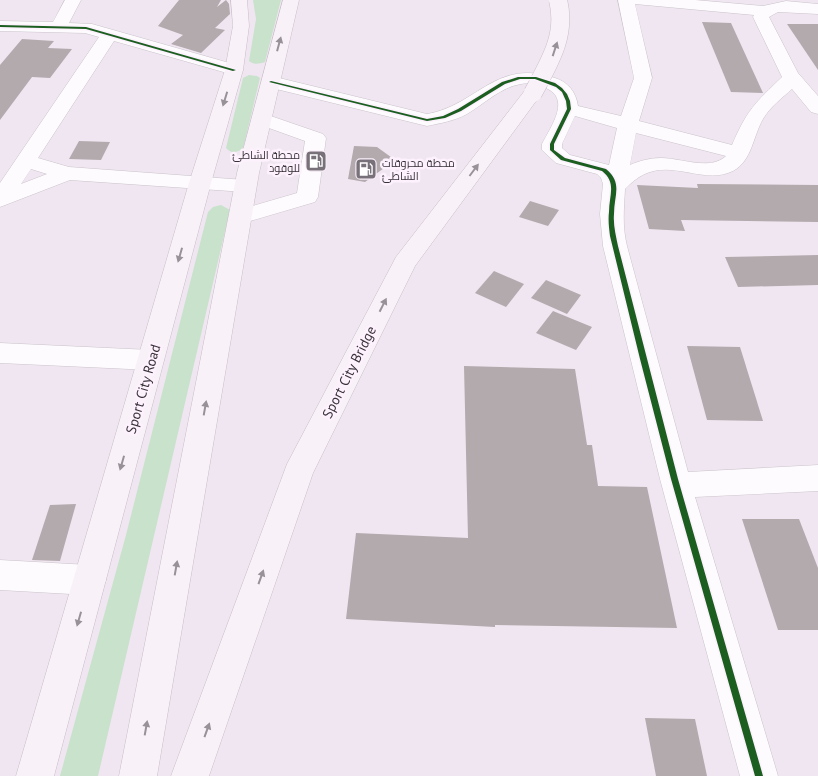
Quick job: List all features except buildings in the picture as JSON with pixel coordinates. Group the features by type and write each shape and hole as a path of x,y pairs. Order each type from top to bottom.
{"main road":[{"name":"Sport City Road","path":"35,776 200,183 234,70 241,26 239,0"},
{"path":"138,776 245,186 272,82 272,70 291,0"},
{"name":"Sport City Bridge","path":"190,776 303,464 404,263 533,93 555,53 562,22 558,0"}],"street":[{"path":"626,0 643,78 628,124 615,186 611,213 615,246 645,368 759,776"},
{"path":"640,0 764,10 773,6 818,9"},
{"path":"59,26 75,2"},
{"path":"764,10 761,20 792,78 818,108"},
{"path":"0,26 86,28 234,70"},
{"path":"0,200 109,35"},
{"path":"615,186 635,168 665,163 716,170 729,165 744,145 750,125 757,114 792,78"},
{"path":"272,82 427,120 439,120 453,115 508,80 540,79 557,86 567,97 569,109 552,144 552,150 563,159 604,170 613,178 615,186"},
{"path":"569,109 738,153"},
{"path":"240,217 307,197 316,138 262,119"},
{"path":"26,161 68,173 245,186"},
{"path":"0,200 68,173"},
{"path":"0,353 151,360"},
{"path":"678,485 818,478"},
{"path":"0,576 89,580"}],"green space":[{"path":"253,0 281,0 265,62 259,64 249,61 256,19"},
{"path":"249,75 260,78 243,149 232,152 226,148 243,78"},
{"path":"221,205 230,210 98,776 60,776 126,535 208,212 213,207"}],"cycle path":[{"path":"0,26 86,28 234,70"},
{"path":"271,82 427,120 444,117 504,83 519,78 536,78 554,84 563,91 567,98 569,109 552,144 552,150 563,159 604,170 609,174 614,184 611,214 615,246 675,479 759,776"}],"place":[{"name":"محطة الشاطئ للوقود","path":"316,161"},
{"name":"محطة محروقات الشاطئ","path":"366,169"}]}
